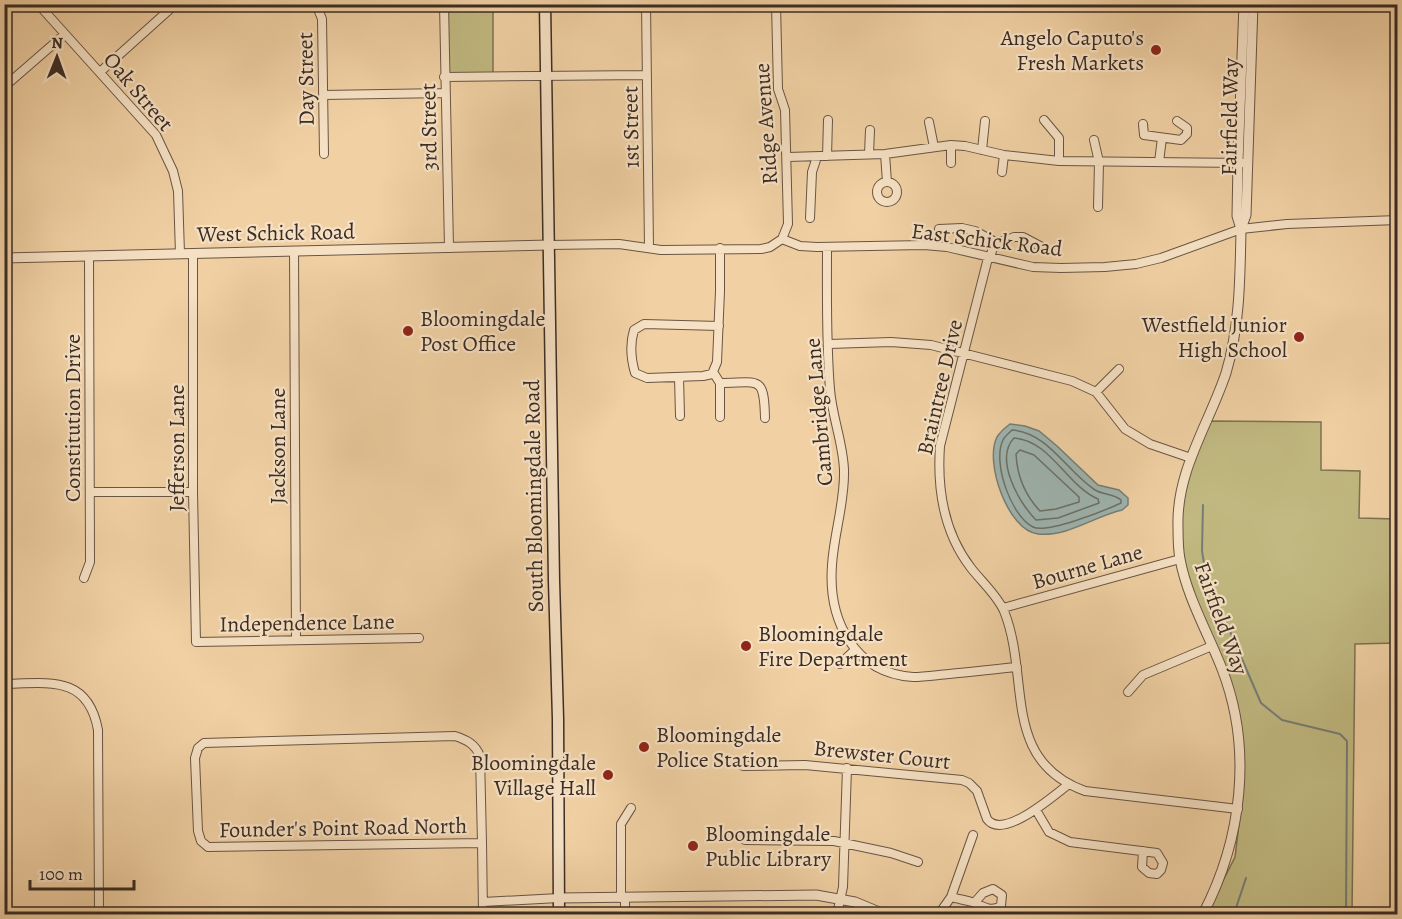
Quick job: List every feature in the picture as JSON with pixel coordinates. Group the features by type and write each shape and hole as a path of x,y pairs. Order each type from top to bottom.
{"main road":[{"name":"South Bloomingdale Road","path":"545,4 558,719 559,915"}],"street":[{"name":"Oak Street","path":"38,4 145,120 166,153 178,191 180,254"},
{"path":"100,72 169,10 171,4"},
{"name":"Day Street","path":"316,4 322,19 324,154"},
{"name":"3rd Street","path":"444,4 444,93 449,248"},
{"name":"1st Street","path":"646,4 649,248"},
{"name":"Ridge Avenue","path":"776,4 778,89 785,110 788,157 788,224 782,239"},
{"name":"Fairfield Way","path":"1203,915 1224,867 1238,809 1240,760 1235,716 1226,679 1192,596 1180,559 1179,507 1191,458 1219,391 1232,349 1239,299 1241,229 1238,216 1238,162 1244,4"},
{"name":"Fairfield Way","path":"1241,229 1246,215 1253,4"},
{"path":"4,87 65,34"},
{"path":"444,77 647,75"},
{"path":"323,95 444,93"},
{"path":"827,156 828,120"},
{"path":"1044,120 1059,138 1059,161"},
{"path":"982,150 985,121"},
{"path":"1143,124 1144,135 1181,140 1187,134 1187,128 1177,121"},
{"path":"929,122 934,147"},
{"path":"869,154 870,130"},
{"path":"1159,162 1162,138"},
{"path":"1094,140 1099,162 1098,207"},
{"path":"788,157 885,154 951,145 1004,155 1059,161 1248,163"},
{"path":"951,145 951,163"},
{"path":"885,154 887,182"},
{"path":"1002,172 1004,155"},
{"path":"810,218 812,172 817,157"},
{"name":"East Schick Road","path":"782,239 800,246 827,248 924,245 947,247 988,258 1043,268 1105,267 1126,265 1176,253 1241,229 1287,224 1398,220"},
{"path":"939,229 962,228 975,231 995,242 1023,237 1042,247"},
{"path":"549,245 619,244 649,248 761,249 774,245 782,239"},
{"name":"Braintree Drive","path":"995,242 988,258 940,446 940,494 946,519 957,545 967,562 1003,608 1013,639 1023,719 1032,748 1047,770 1069,784 1099,794 1238,809"},
{"name":"West Schick Road","path":"4,258 549,245"},
{"name":"Cambridge Lane","path":"827,248 831,399 844,471 843,499 831,567 833,597 839,623 855,650 883,669 911,676 1017,667"},
{"path":"719,326 644,324 634,330 632,339 632,364 635,372 647,378 703,376 713,372 717,362 719,326 720,249"},
{"name":"Jackson Lane","path":"294,251 296,640"},
{"name":"Jefferson Lane","path":"193,254 193,492 196,642"},
{"name":"Constitution Drive","path":"84,579 90,562 89,256"},
{"path":"829,344 932,345 1072,381 1096,392 1125,429 1150,444 1191,458"},
{"path":"1096,392 1119,369"},
{"path":"713,372 720,383 720,417"},
{"path":"679,377 680,416"},
{"path":"720,383 755,383 761,386 764,392 765,418"},
{"path":"91,492 193,492"},
{"name":"Bourne Lane","path":"1003,608 1180,559"},
{"name":"Independence Lane","path":"196,642 419,638"},
{"path":"1128,692 1143,675 1212,646"},
{"path":"840,664 855,650"},
{"path":"4,684 53,683 69,688 82,694 96,719 98,730 99,915"},
{"name":"Founder's Point Road North","path":"455,736 466,739 476,748 480,756 482,843 208,847 201,841 198,831 195,758 198,748 204,743 214,741 455,736"},
{"name":"Brewster Court","path":"743,766 805,765 962,780 977,791 990,824 1003,824 1017,820 1036,810"},
{"path":"837,915 845,843 847,768"},
{"path":"1069,784 1036,810 1049,832 1060,839 1075,843 1143,851"},
{"path":"625,915 621,824 631,808"},
{"path":"939,915 951,897 973,835"},
{"path":"746,840 814,840 845,843 891,853 918,862"},
{"path":"482,843 483,915"},
{"path":"483,902 559,898 791,894 840,898 884,915"},
{"path":"951,897 975,902"}],"shaded area":[{"path":"445,5 493,5 493,73 446,74"},
{"path":"1209,421 1321,422 1321,470 1360,471 1359,518 1397,519 1397,643 1355,644 1352,914 1206,914 1235,857 1244,782 1238,720 1182,558 1181,509 1185,485"}],"water":[{"path":"1010,424 1039,431 1098,485 1119,490 1128,498 1128,505 1122,510 1060,532 1038,534 1027,530 1008,509 996,478 994,448 1001,431"}],"waterway":[{"path":"1203,505 1202,551 1206,576 1261,703 1282,720 1340,734 1347,741 1346,914"},
{"path":"1234,914 1246,878"}],"place":[{"name":"Angelo Caputo's Fresh Markets","path":"1156,50"},
{"name":"Bloomingdale Post Office","path":"408,331"},
{"name":"Westfield Junior High School","path":"1299,337"},
{"name":"Bloomingdale Fire Department","path":"746,646"},
{"name":"Bloomingdale Police Station","path":"644,747"},
{"name":"Bloomingdale Village Hall","path":"608,775"},
{"name":"Bloomingdale Public Library","path":"693,846"}]}
